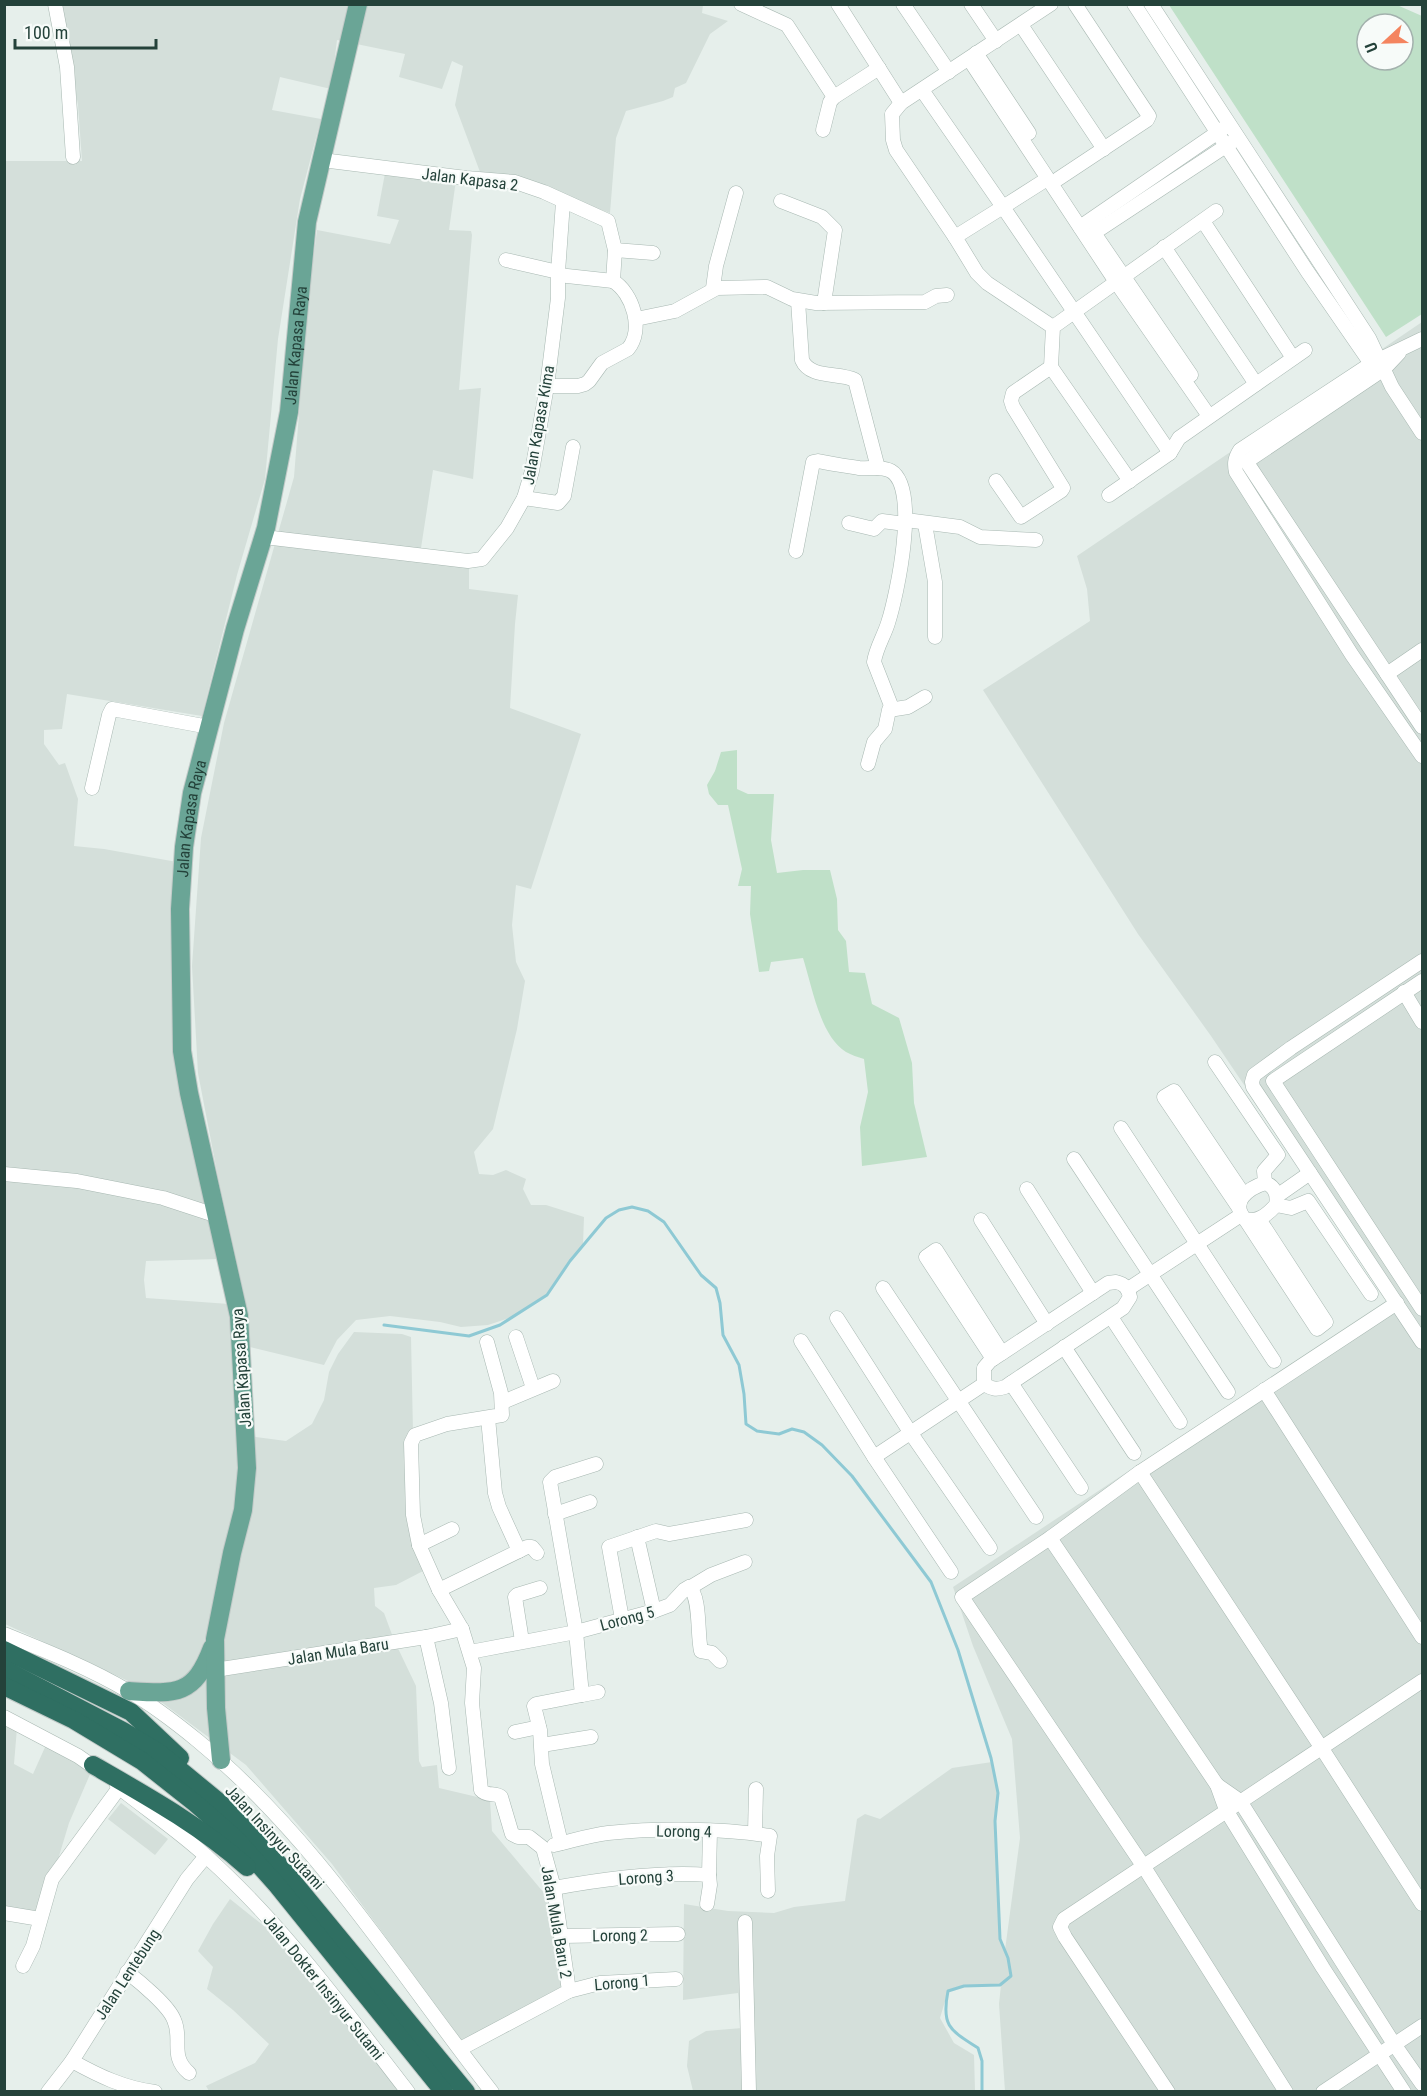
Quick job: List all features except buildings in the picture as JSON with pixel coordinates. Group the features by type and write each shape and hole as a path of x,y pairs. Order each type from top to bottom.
{"highway":[{"path":"4,1650 131,1712 162,1740 220,1803"},
{"name":"Jalan Insinyur Sutami","path":"4,1669 114,1726 158,1752 220,1803 276,1861 466,2091"},
{"name":"Jalan Insinyur Sutami","path":"4,1686 74,1720 142,1761 235,1838 326,1944 444,2091"},
{"path":"93,1766 135,1789 222,1845 271,1889 326,1944"}],"main road":[{"name":"Jalan Kapasa Raya","path":"129,1691 161,1693 178,1691 190,1684 202,1671 215,1639 243,1510 247,1468 239,1316 182,1052 180,909 184,847 192,793 209,727 235,629 264,537 287,421 307,222 358,4"},
{"name":"Jalan Kapasa Raya","path":"215,1639 221,1760"}],"street":[{"path":"55,4 67,67 73,157"},
{"path":"741,4 787,25 834,97"},
{"path":"838,4 901,103"},
{"path":"903,4 949,72"},
{"path":"971,4 996,41"},
{"path":"955,237 1104,149 1148,120 1149,116 1075,4"},
{"path":"1134,4 1307,271 1378,366 1422,434"},
{"path":"1151,4 1369,338 1378,366"},
{"path":"1045,6 1021,25 901,103 892,114 893,140 896,150 977,273 987,283 1053,327"},
{"path":"1021,25 1104,149"},
{"path":"973,56 1119,279 1213,414"},
{"path":"823,130 830,102 834,97 879,68"},
{"path":"922,90 1170,453"},
{"path":"1087,230 1221,139 1230,124"},
{"path":"1221,139 1239,138"},
{"name":"Jalan Kapasa 2","path":"322,160 515,182 544,192 608,221 615,250 613,281"},
{"path":"713,288 716,266 736,193"},
{"path":"781,201 822,217 835,230 824,303"},
{"name":"Jalan Kapasa Kima","path":"264,537 458,561 476,561 482,559 490,551 507,528 524,498 532,471 547,386 558,298 563,202"},
{"path":"1130,481 1051,367 1053,327 1216,211"},
{"path":"1203,221 1293,358"},
{"path":"1164,247 1256,384"},
{"path":"615,250 652,253"},
{"path":"506,260 558,273 613,281 624,290 636,321 631,347 602,363 589,381 578,386 547,386"},
{"path":"636,321 675,311 713,288 767,287 798,301 824,303 925,302 936,296 947,295"},
{"path":"798,301 802,360 805,366 814,371 848,377 855,381 878,468"},
{"path":"1422,339 1378,366 1241,463 1236,472 1348,649 1422,756"},
{"path":"1109,495 1170,453 1179,438 1305,350"},
{"path":"996,481 1021,517 1052,498 1063,488 1013,407 1011,400 1013,393 1051,367"},
{"path":"524,498 558,503 561,501 564,496 573,447"},
{"path":"796,552 812,463 818,461 893,472 901,483 905,497 906,522 898,584 874,662 892,708"},
{"path":"1241,463 1422,727"},
{"path":"849,523 874,529 882,521 906,522 960,527 980,537 1036,540"},
{"path":"925,524 935,582 935,637"},
{"path":"1387,674 1422,650"},
{"path":"868,764 872,747 882,733 888,712 892,708 908,707 925,697"},
{"path":"93,788 112,709 209,727"},
{"path":"1422,961 1273,1061 1254,1075 1252,1082 1253,1088 1422,1342"},
{"path":"1252,1082 1273,1081 1422,981"},
{"path":"1404,993 1422,1022"},
{"path":"1215,1062 1278,1155 1264,1172 1272,1193"},
{"path":"1273,1081 1417,1290 1422,1309"},
{"path":"1244,1194 1174,1090 1164,1097 1246,1215 1326,1322 1317,1329 1246,1215 1239,1200 1257,1185 1291,1208 1308,1201 1371,1294"},
{"path":"1121,1128 1274,1361"},
{"path":"1074,1160 1228,1392"},
{"path":"1128,1289 1246,1215 1272,1193 1308,1169"},
{"path":"4,1174 78,1181 152,1196 218,1216"},
{"path":"1027,1189 1093,1293"},
{"path":"981,1220 1047,1323"},
{"path":"936,1250 997,1356 926,1257 936,1250"},
{"path":"1108,1283 1122,1283 1128,1289 1130,1297 1128,1303 1111,1317 1011,1383 997,1389 984,1384 984,1368 997,1356 1047,1323 1108,1283"},
{"path":"883,1288 1036,1517"},
{"path":"1286,2091 1144,1867 962,1597 1050,1538 1140,1472 1397,1303"},
{"path":"1111,1317 1180,1422"},
{"path":"837,1318 910,1432 990,1548"},
{"path":"516,1337 533,1388"},
{"path":"801,1341 874,1457 951,1572"},
{"path":"487,1342 497,1374 502,1402 500,1416 488,1418 495,1493 519,1551"},
{"path":"1064,1347 1134,1453"},
{"path":"502,1402 553,1381"},
{"path":"1011,1383 1081,1488"},
{"path":"874,1457 984,1384"},
{"path":"1264,1390 1422,1637"},
{"name":"Jalan Mula Baru 2","path":"460,2049 569,1991 554,1888 543,1848 529,1837 515,1836 501,1797 498,1794 487,1794 481,1790 472,1703 474,1668 462,1629 439,1590 418,1545 413,1515 412,1439 415,1435 447,1424 488,1418"},
{"path":"582,1695 576,1632 551,1480 596,1464"},
{"path":"1140,1472 1322,1747 1422,1904"},
{"path":"555,1514 590,1502"},
{"path":"622,1619 609,1548 656,1531 669,1534 690,1528 746,1520"},
{"path":"418,1545 452,1529"},
{"path":"637,1537 654,1611"},
{"path":"1050,1538 1217,1785 1226,1810 1323,1968 1404,2091"},
{"path":"439,1590 519,1551 531,1547 537,1553"},
{"name":"Lorong 5","path":"470,1652 576,1632 654,1611 670,1605 684,1590 711,1575 745,1562"},
{"path":"691,1587 696,1604 700,1649 702,1652 712,1653 720,1661"},
{"path":"522,1641 515,1597 540,1588"},
{"name":"Jalan Mula Baru","path":"215,1670 426,1637 462,1629"},
{"path":"4,1634 61,1657 129,1691 175,1722 221,1760 257,1794 295,1837 392,1955 492,2091"},
{"path":"426,1637 441,1703 448,1768"},
{"path":"1168,2091 1065,1937 1060,1927 1064,1919 1422,1681"},
{"path":"561,1844 542,1764 542,1745 535,1704 598,1692"},
{"name":"Jalan Dokter Insinyur Sutami","path":"4,1717 93,1766 206,1856 302,1956 408,2091"},
{"path":"515,1732 539,1727"},
{"path":"542,1745 591,1737"},
{"path":"1217,1785 1240,1801 1394,2044 1422,2084"},
{"path":"23,1966 33,1946 52,1879 119,1788"},
{"path":"755,1833 756,1789"},
{"name":"Lorong 4","path":"543,1848 608,1833 655,1830 771,1832 767,1856 768,1892"},
{"path":"707,1904 710,1885 710,1831"},
{"name":"Jalan Lentebung","path":"48,2091 72,2061 187,1879 206,1856"},
{"name":"Lorong 3","path":"554,1888 604,1880 686,1874 709,1875"},
{"path":"4,1913 40,1919"},
{"path":"744,1922 749,2091"},
{"name":"Lorong 2","path":"562,1936 678,1934"},
{"path":"127,1972 152,1993 171,2014 176,2026 178,2060 189,2073"},
{"name":"Lorong 1","path":"569,1991 600,1983 676,1979"},
{"path":"1323,2091 1422,2026"},
{"path":"72,2061 107,2080 137,2090 155,2091"}],"shaded area":[{"path":"60,5 703,5 702,13 728,21 710,34 686,83 675,88 673,97 626,111 616,138 610,213 526,179 480,172 455,105 463,66 452,61 442,89 399,77 405,54 337,40 331,89 280,77 272,110 321,119 300,199 278,339 265,479 237,575 202,716 67,694 62,729 44,730 44,744 59,765 65,763 78,799 74,846 177,862 174,1026 191,1148 210,1206 219,1259 146,1261 144,1280 146,1298 229,1304 241,1435 286,1441 312,1424 324,1400 329,1372 338,1354 354,1332 402,1334 411,1337 414,1480 425,1570 396,1585 374,1588 375,1606 384,1613 416,1686 419,1761 422,1767 437,1765 439,1788 490,1800 492,1831 549,1899 565,1989 463,2042 332,1864 246,1765 141,1687 5,1624 4,161 82,161 78,105"},
{"path":"386,168 456,180 449,230 471,231 472,235 459,390 481,388 473,479 433,470 419,561 469,567 469,589 518,595 510,708 581,734 531,889 516,885 512,925 516,962 525,981 517,1029 493,1129 474,1152 479,1174 493,1175 506,1170 526,1179 523,1189 531,1205 546,1205 584,1217 583,1245 547,1295 515,1316 488,1325 461,1327 390,1316 356,1320 337,1340 324,1365 250,1347 245,1298 198,1073 192,966 201,838 224,723 294,477 308,300 317,230 390,244 399,220 377,216"},
{"path":"1422,322 1422,2091 1005,2091 999,2004 1001,1985 981,1985 964,1986 948,1991 940,2018 954,2043 974,2055 975,2091 693,2091 687,2066 689,2041 706,2031 742,2028 738,1993 683,2000 684,1904 728,1911 774,1913 794,1907 845,1901 857,1819 865,1814 880,1819 952,1768 992,1762 998,1793 995,1821 1000,1939 1005,1950 1020,1838 1012,1739 973,1646 953,1587 1389,1299 1211,1036 1138,934 983,690 1090,621 1087,589 1077,556"},
{"path":"4,1722 17,1728 14,1764 33,1774 46,1745 91,1772 69,1823 40,1919 5,1912"},
{"path":"121,1803 168,1839 155,1855 108,1819"},
{"path":"230,1899 284,1942 335,2005 398,2091 209,2091 206,2086 255,2063 269,2044 207,1989 213,1967 198,1951"}],"green space":[{"path":"1169,5 1397,5 1413,12 1355,12 1355,72 1415,72 1415,13 1422,16 1422,314 1386,337"},
{"path":"737,750 737,789 748,794 774,794 771,840 777,873 830,870 837,899 838,930 846,941 849,972 865,973 872,1004 899,1018 912,1063 914,1103 927,1157 862,1166 860,1127 868,1092 864,1059 846,1052 837,1045 823,1023 803,958 771,962 769,971 759,972 750,914 751,886 738,886 742,869 728,805 718,805 709,794 707,785 715,771 721,752"}],"waterway":[{"path":"384,1325 469,1336 500,1325 547,1295 570,1261 606,1218 619,1210 632,1207 648,1211 664,1222 701,1275 716,1288 723,1335 739,1365 746,1424 757,1431 779,1434 792,1429 804,1432 822,1445 852,1476 931,1582 958,1650 991,1758 998,1793 995,1821 1000,1939 1008,1958 1011,1976 1000,1985 964,1986 948,1991 946,2012 950,2026 978,2048 982,2061 982,2092"}]}
